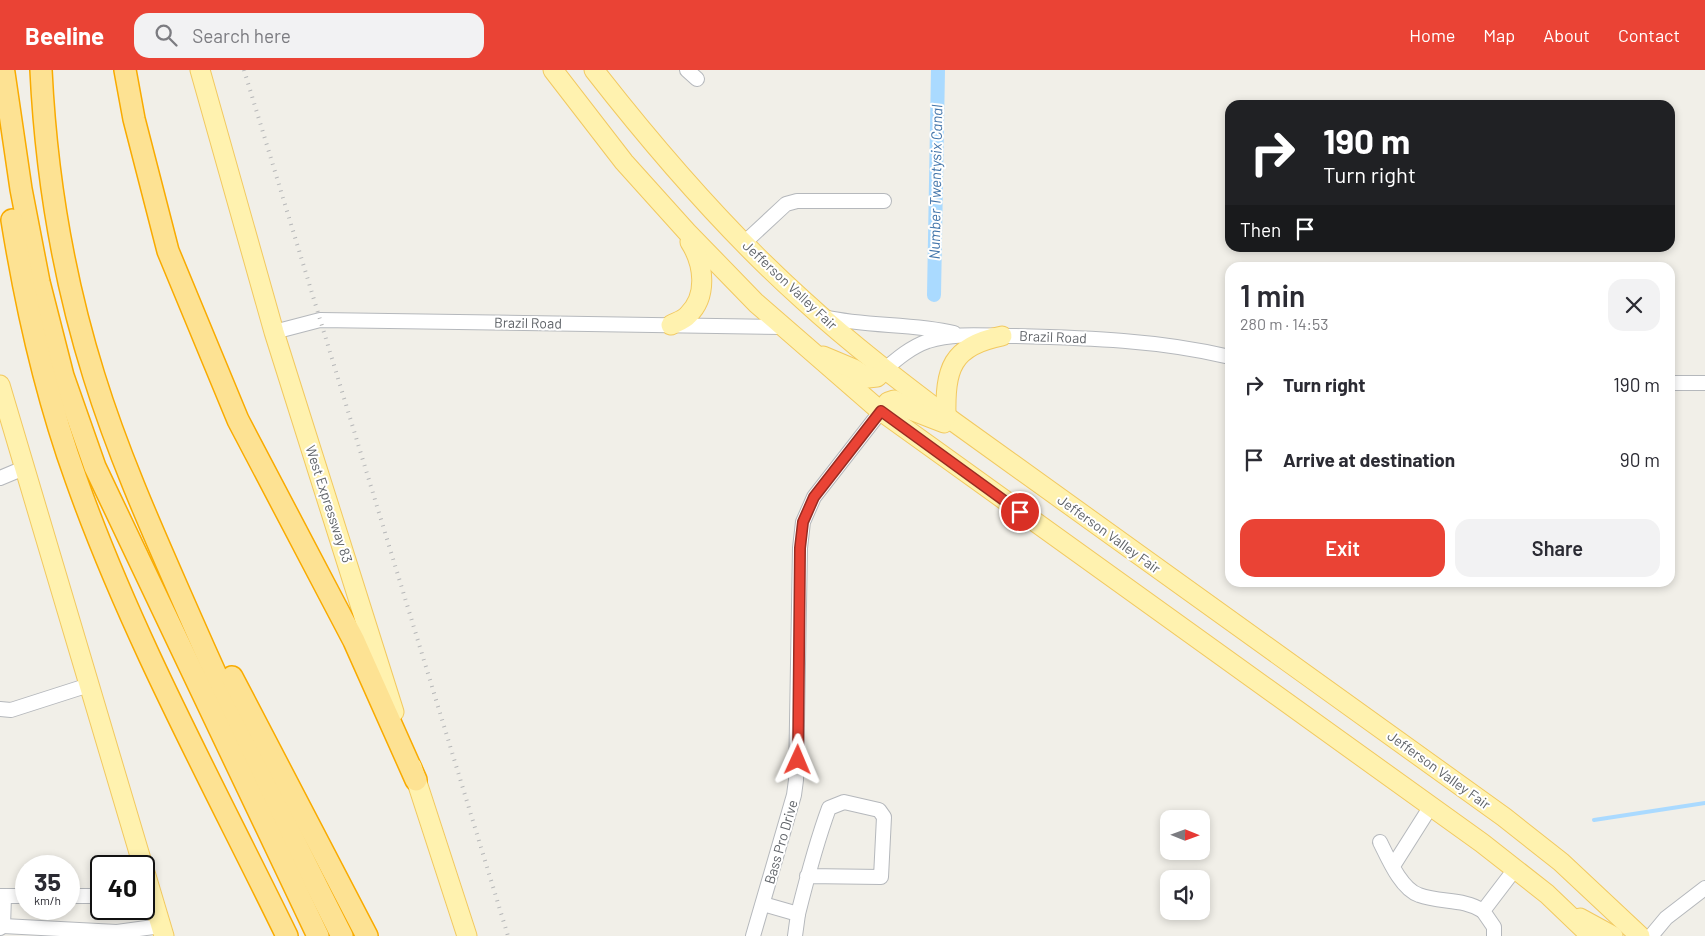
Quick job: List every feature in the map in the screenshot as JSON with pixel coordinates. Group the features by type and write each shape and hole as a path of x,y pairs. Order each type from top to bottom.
{"highway":[{"path":"41,70 53,197 68,279 94,376 122,454 215,674 342,936"},
{"path":"124,70 134,119 172,259 238,420 354,641 416,780"},
{"path":"4,72 8,190 22,284 46,382 75,477 102,547 157,670 287,936"},
{"path":"4,72 21,189 39,282 63,376 94,466 318,936"},
{"path":"122,454 220,654 367,936"}],"main road":[{"name":"West Expressway 83","path":"200,70 274,332 467,936"},
{"path":"553,70 624,162 678,222 756,303 881,411 1431,806 1575,915 1613,936"},
{"name":"Jefferson Valley Fair","path":"594,70 676,171 744,243 822,316 884,370 966,432 1504,817 1561,862 1640,936"},
{"path":"671,325 687,316 696,305 701,291 702,277 694,248 678,222"},
{"path":"946,417 947,382 956,359 973,344 1002,336"},
{"path":"804,346 854,369 868,378 877,377 884,370"},
{"path":"0,385 139,855"},
{"path":"881,411 888,402 894,400 914,411 966,432"},
{"path":"1546,894 1591,936"},
{"path":"155,912 163,931"}],"street":[{"path":"744,243 786,204 796,201 884,201"},
{"path":"822,316 859,324 916,326 964,336"},
{"name":"Brazil Road","path":"274,332 320,320 783,327"},
{"name":"Brazil Road","path":"884,370 913,348 928,341 964,336 1127,340 1165,344 1225,356"},
{"path":"1675,383 1705,383"},
{"name":"Bass Pro Drive","path":"753,936 794,795 796,780 800,548 803,522 814,497 881,411"},
{"path":"0,478 24,468"},
{"path":"0,709 11,710 89,685"},
{"path":"795,936 807,876 829,808 844,802 879,810 884,817 881,877 807,876"},
{"path":"1393,866 1431,806"},
{"path":"1380,842 1399,877 1418,895 1471,904 1483,911 1494,927 1494,936"},
{"path":"1483,911 1515,869"},
{"path":"1651,936 1666,918 1705,888"},
{"path":"15,896 2,896 2,927 117,932 163,931"},
{"path":"763,904 798,914"}],"waterway":[{"name":"Number Twentysix Canal","path":"934,295 938,70"},
{"path":"1594,820 1705,803"}],"railway":[{"path":"244,70 508,936"}],"route":[{"path":"798,760 800,548 803,522 814,497 881,411 1020,512"}]}
